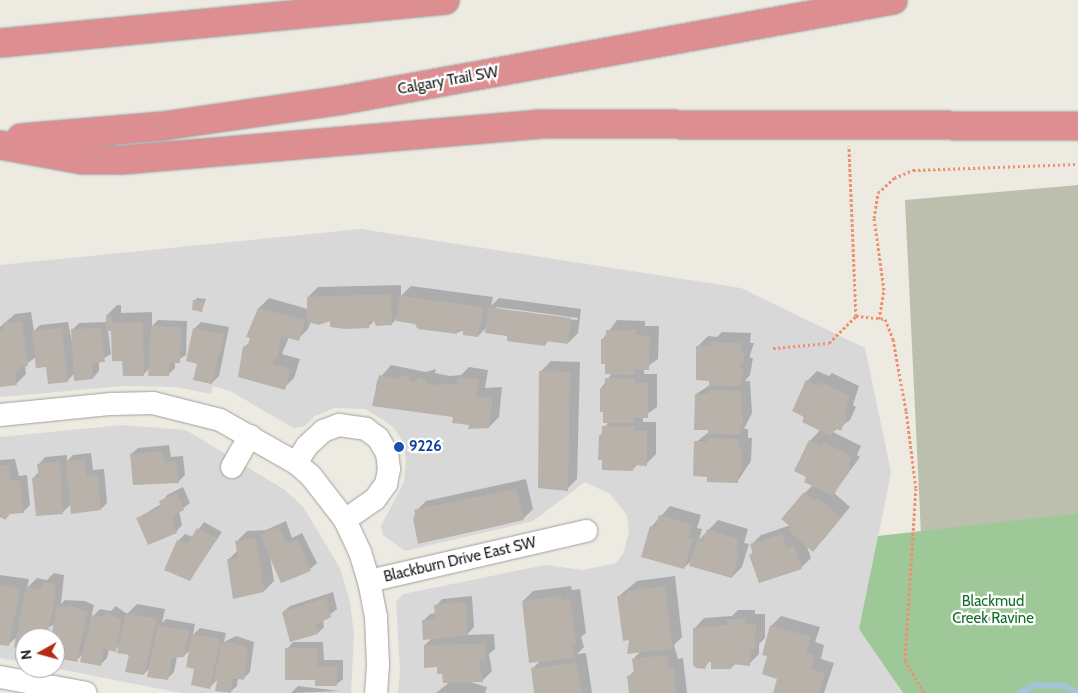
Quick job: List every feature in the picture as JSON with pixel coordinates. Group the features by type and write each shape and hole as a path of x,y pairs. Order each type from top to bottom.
{"highway":[{"path":"0,43 445,0"},
{"name":"Calgary Trail SW","path":"0,139 163,126 343,100 893,0"},
{"path":"0,145 83,160 122,160 539,124 845,123 1078,126"}],"street":[{"name":"Blackburn Drive East SW","path":"0,415 118,403 153,404 196,412 250,436 296,463 311,476 345,520 370,581 586,531"},
{"path":"296,463 307,446 323,430 339,425 366,429 378,438 388,460 386,484 375,500 345,520"},
{"path":"232,467 250,436"},
{"path":"370,581 378,638 376,693"},
{"path":"0,677 86,693"}],"path":[{"path":"772,348 829,343 856,316 856,250 845,123"},
{"path":"879,319 884,290 874,218 878,194 894,178 913,170 1078,164"},
{"path":"856,316 884,319 893,339 916,488 905,660 924,693"}],"shaded area":[{"path":"1078,185 1078,513 921,534 905,200"},
{"path":"361,229 741,288 865,348 891,472 860,629 903,693 398,693 400,670 396,602 403,594 545,565 583,570 616,563 623,554 629,532 627,515 610,494 585,482 533,521 405,551 383,535 381,526 404,482 406,458 401,438 392,426 366,409 334,408 315,416 305,426 294,428 230,391 213,386 211,394 176,387 124,386 0,397 0,265"},
{"path":"122,425 186,430 285,490 304,508 340,568 350,602 354,633 351,693 181,693 65,670 65,628 15,628 15,660 0,658 0,437"}],"green space":[{"name":"Blackmud Creek Ravine","path":"1078,513 1078,693 903,693 859,629 878,536"}],"building":[{"path":"391,294 392,325 376,326 374,321 369,321 369,328 345,329 330,327 330,321 319,325 307,322 307,297"},
{"path":"400,296 484,307 478,337 463,335 463,331 457,330 457,334 418,329 415,324 396,321"},
{"path":"193,300 204,301 202,312 192,310"},
{"path":"488,307 571,318 568,344 546,341 545,346 507,341 507,336 485,333"},
{"path":"258,308 305,320 299,341 281,336 277,358 275,358 273,364 291,369 285,390 238,377 243,346 247,347 250,338 246,337"},
{"path":"106,315 111,315 112,323 143,322 144,376 123,376 122,361 112,361 111,331 106,331"},
{"path":"22,321 28,366 20,367 20,372 15,372 17,385 0,387 0,331 4,331 3,323"},
{"path":"151,326 181,327 180,363 169,363 169,376 148,376"},
{"path":"62,328 68,382 48,384 46,367 36,368 32,331"},
{"path":"101,328 105,362 92,363 93,379 74,381 71,329"},
{"path":"193,328 224,334 212,384 193,380 197,364 186,361"},
{"path":"606,330 636,330 636,335 650,336 649,370 635,370 635,375 605,374 605,364 601,364 601,339 606,339"},
{"path":"711,342 741,343 741,353 744,353 744,362 741,362 740,368 744,368 741,386 709,386 709,381 696,380 696,346 711,346"},
{"path":"539,371 570,372 568,491 538,488"},
{"path":"379,375 400,380 401,376 410,377 409,381 417,382 418,378 426,379 426,383 440,386 441,383 457,385 458,377 479,379 476,398 493,396 489,428 468,429 469,425 452,423 453,417 372,406"},
{"path":"605,378 635,379 635,383 648,383 648,418 634,418 634,423 603,423 603,412 600,412 600,388 605,388"},
{"path":"806,380 819,386 821,382 850,396 844,416 847,417 841,431 835,428 831,436 802,422 804,417 792,411"},
{"path":"710,390 741,391 743,425 740,425 740,435 708,434 708,430 694,430 695,394 710,394"},
{"path":"602,426 634,426 634,431 647,431 647,466 633,465 633,471 602,470 602,460 598,460 599,435 602,436"},
{"path":"708,438 739,439 739,448 742,448 742,473 738,473 738,483 707,482 707,477 693,476 694,441 708,442"},
{"path":"809,440 822,446 823,442 852,456 848,465 851,467 833,496 804,482 806,477 794,471"},
{"path":"162,451 165,463 176,462 179,483 133,485 130,454"},
{"path":"85,459 87,476 98,475 101,510 71,514 65,461"},
{"path":"60,461 63,514 36,516 32,478 39,477 37,464"},
{"path":"9,465 10,479 20,481 24,513 10,514 5,520 0,516 0,466"},
{"path":"516,489 524,520 418,544 413,518 416,517 414,510"},
{"path":"804,492 814,501 817,497 841,518 813,552 788,531 791,527 781,519"},
{"path":"177,493 184,510 174,515 172,522 177,533 148,545 136,518 161,507 159,501"},
{"path":"659,515 692,525 688,538 693,539 684,569 641,557 650,526 655,527"},
{"path":"279,527 286,543 298,540 311,571 281,583 260,535"},
{"path":"197,528 217,538 190,581 164,570 177,540 188,543"},
{"path":"707,529 739,539 735,553 739,554 732,578 689,566 697,540 703,542"},
{"path":"782,534 787,548 794,545 802,569 759,583 749,555 753,554 750,544"},
{"path":"256,538 264,592 233,599 227,559 238,558 235,541"},
{"path":"43,582 55,584 56,593 49,628 18,628 26,587 41,590"},
{"path":"0,585 20,589 9,646 0,645"},
{"path":"665,586 673,649 627,654 629,640 623,641 617,596 626,595 626,591"},
{"path":"561,596 562,600 570,598 576,644 571,645 575,658 529,663 522,601"},
{"path":"326,598 331,617 316,625 318,634 290,642 282,612"},
{"path":"466,602 468,635 423,640 422,620 435,619 434,605"},
{"path":"68,605 88,612 77,662 65,660 65,628 53,628 57,606 68,608"},
{"path":"107,612 121,620 116,652 104,649 101,666 80,662 92,615 103,617"},
{"path":"126,613 156,619 144,675 125,672 129,655 117,653"},
{"path":"727,619 745,619 745,624 756,624 755,649 750,650 750,666 731,664 731,669 711,669 711,662 708,662 705,669 696,668 693,665 693,628 727,625"},
{"path":"158,625 189,631 184,657 172,658 168,680 147,677"},
{"path":"770,625 811,637 806,652 815,655 811,669 825,673 819,693 773,693 777,679 762,674 767,656 762,655"},
{"path":"192,634 220,639 210,689 191,685 194,669 186,667"},
{"path":"229,642 248,648 244,680 233,678 231,693 215,691 217,681 214,681 221,643"},
{"path":"485,644 485,660 479,660 483,682 443,683 442,674 437,674 437,667 424,668 424,645"},
{"path":"285,648 317,648 317,666 337,666 337,686 315,686 315,680 285,680"},
{"path":"667,655 669,668 674,668 676,693 629,693 627,676 638,674 634,673 632,659"},
{"path":"576,663 582,693 534,693 531,668"}],"waterway":[{"path":"1020,693 1036,685 1064,686 1078,692"}],"place":[{"name":"9226","path":"399,447"}]}
